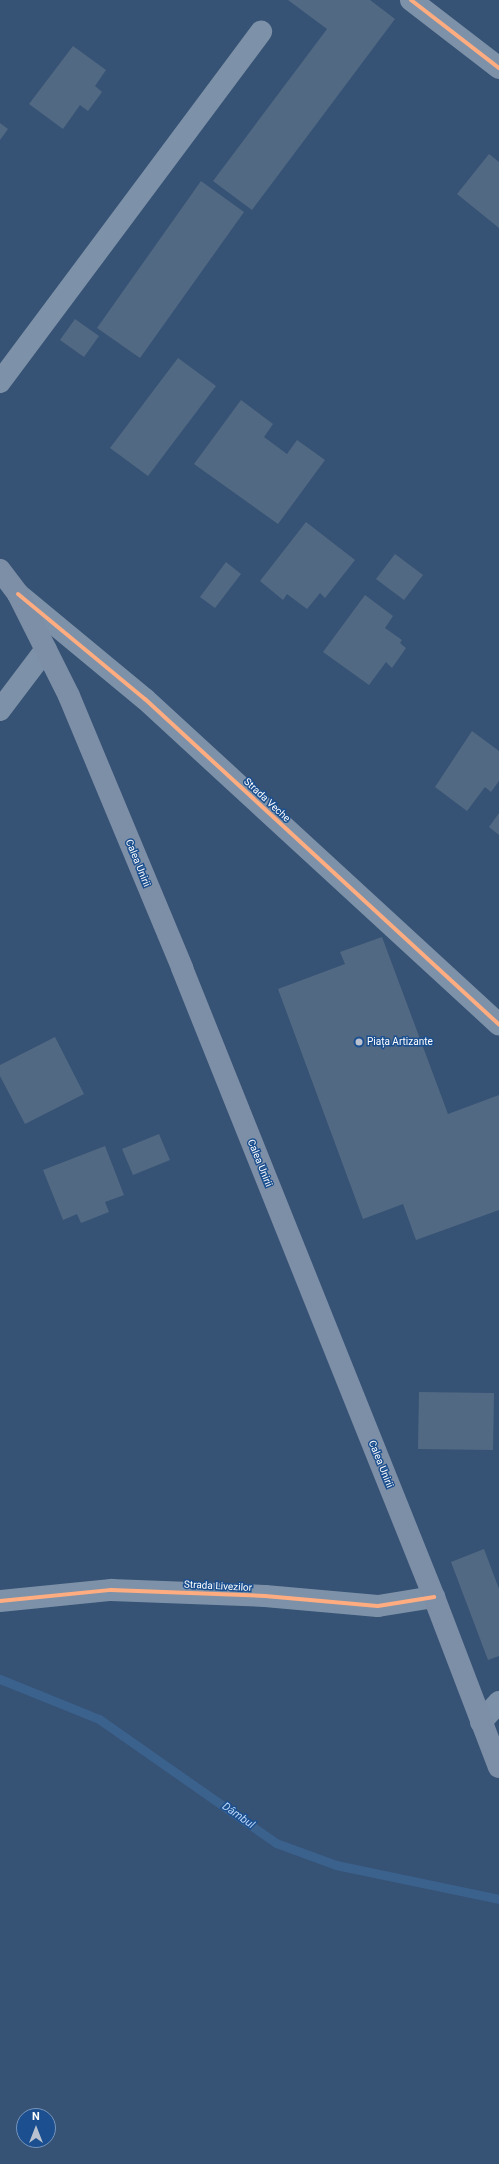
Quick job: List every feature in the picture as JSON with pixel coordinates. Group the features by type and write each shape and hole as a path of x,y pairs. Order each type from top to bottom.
{"main road":[{"name":"Calea Unirii","path":"0,570 18,594 69,696 182,968 434,1597 499,1767"}],"street":[{"path":"411,0 499,68"},
{"path":"0,382 261,32"},
{"name":"Strada Veche","path":"18,594 145,699 499,1026"},
{"path":"0,710 46,649"},
{"name":"Strada Livezilor","path":"0,1601 111,1590 265,1596 378,1606 434,1597"},
{"path":"482,1722 499,1702"}],"building":[{"path":"288,0 370,0 395,19 252,210 213,181 327,29"},
{"path":"73,46 106,70 95,86 102,92 88,111 80,105 63,129 29,104"},
{"path":"0,123 8,129 0,140"},
{"path":"489,154 499,162 499,228 457,194"},
{"path":"201,181 244,212 140,358 97,328"},
{"path":"75,319 99,336 84,357 60,340"},
{"path":"178,358 216,386 148,476 110,448"},
{"path":"241,400 273,424 264,437 287,454 297,440 325,460 278,524 194,464"},
{"path":"306,522 355,560 325,598 320,593 307,609 287,594 283,600 260,581"},
{"path":"395,554 423,575 404,600 376,579"},
{"path":"226,562 241,574 215,608 200,597"},
{"path":"365,595 393,616 385,628 402,640 400,643 406,648 392,668 386,662 369,685 323,652"},
{"path":"472,731 499,751 499,781 491,792 485,787 467,811 435,787"},
{"path":"499,813 499,835 489,827"},
{"name":"Piața Artizante","path":"382,937 448,1114 499,1095 499,1210 416,1240 403,1204 363,1219 278,989 345,964 340,952"},
{"path":"55,1037 84,1094 25,1124 0,1076 0,1065"},
{"path":"159,1134 170,1160 133,1175 122,1149"},
{"path":"105,1146 124,1195 105,1202 109,1212 81,1223 77,1214 63,1220 43,1170"},
{"path":"419,1392 494,1393 493,1450 418,1449"},
{"path":"484,1549 499,1589 499,1656 488,1660 451,1562"}],"waterway":[{"name":"Dâmbul","path":"0,1679 99,1719 276,1843 336,1865 499,1899"}],"cycle path":[{"path":"411,0 499,68"},
{"path":"18,594 145,699 499,1025"},
{"path":"0,1601 111,1590 265,1596 378,1606 434,1597"}],"place":[{"name":"Piața Artizante","path":"359,1042"}]}
